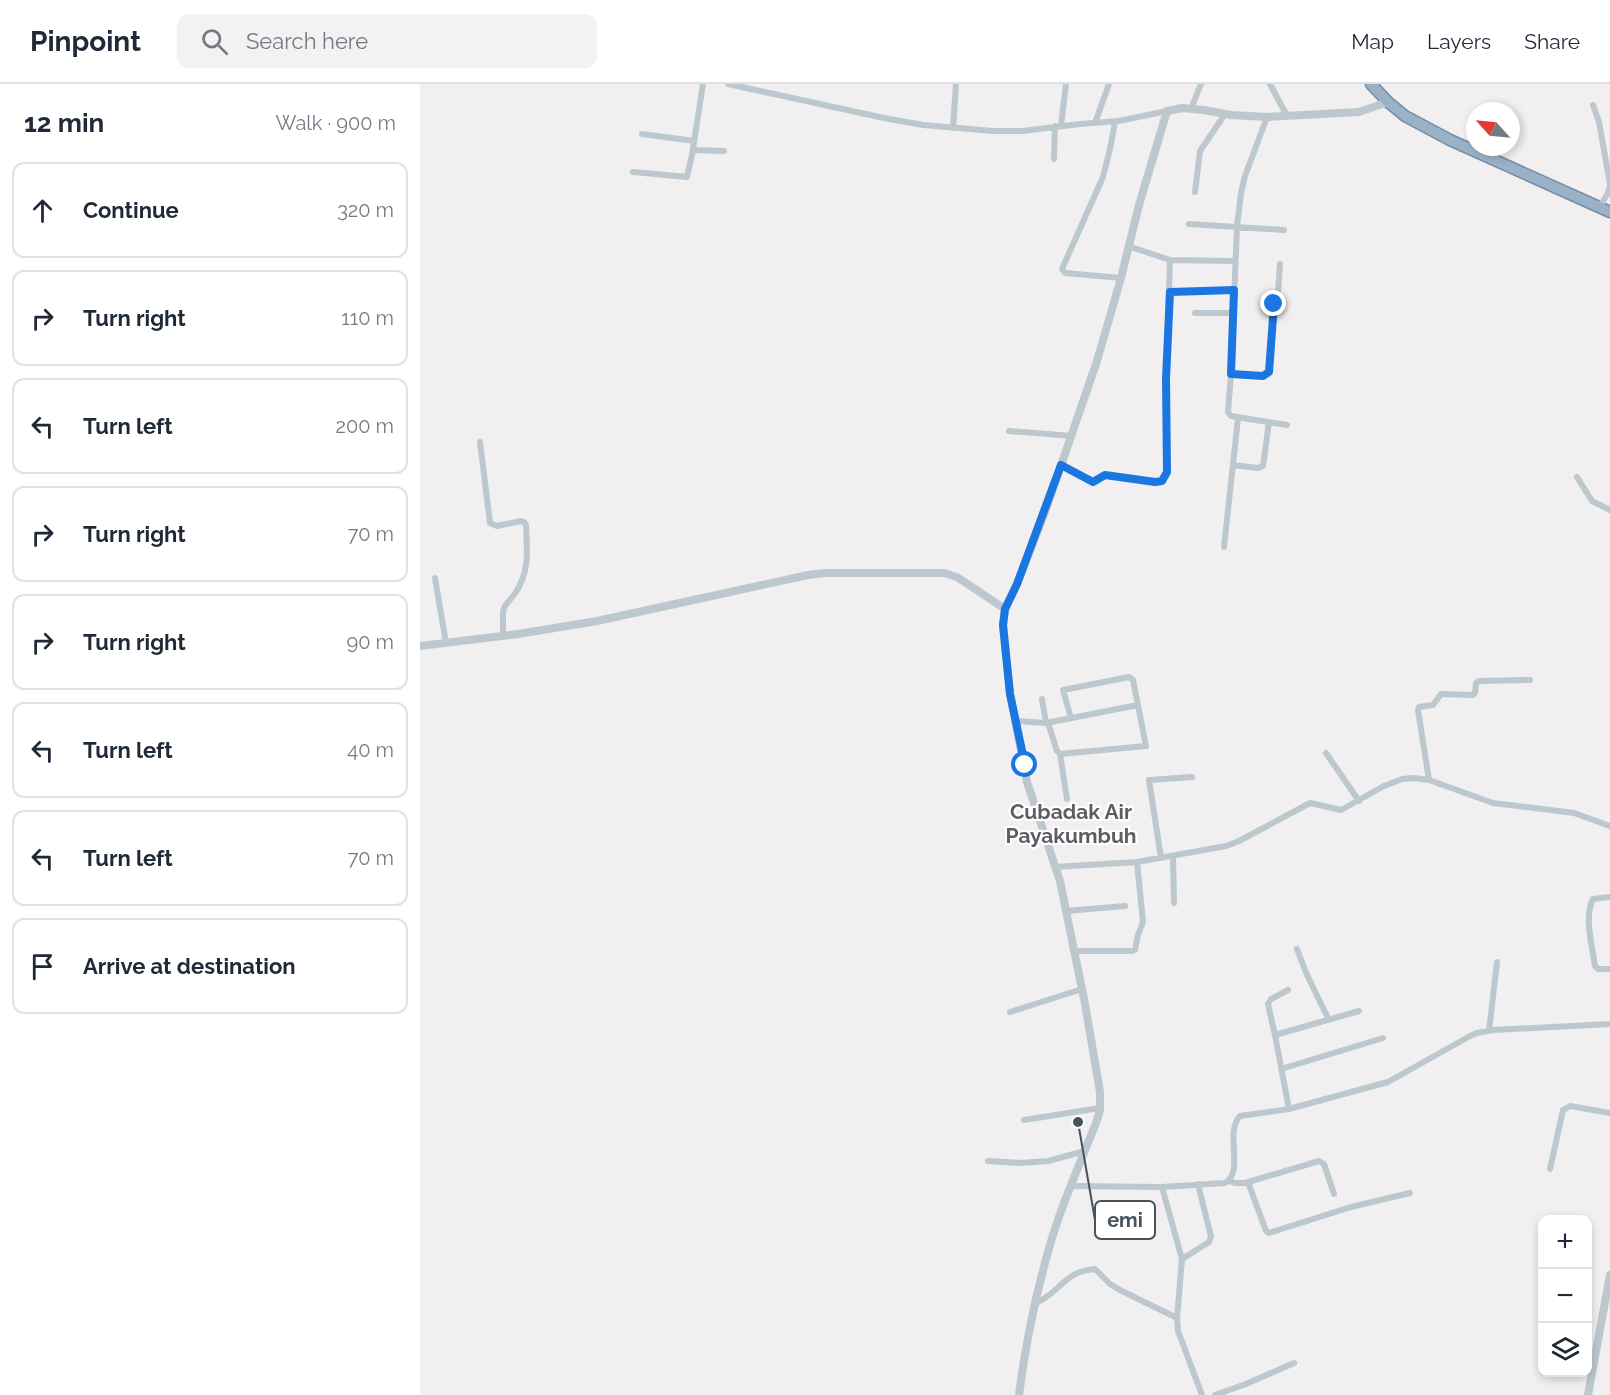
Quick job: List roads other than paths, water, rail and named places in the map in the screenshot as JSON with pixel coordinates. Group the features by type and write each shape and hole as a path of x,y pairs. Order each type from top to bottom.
{"highway":[{"path":"1371,84 1405,116 1450,140 1605,210"}],"street":[{"path":"633,172 687,177 703,84"},
{"path":"728,84 750,86 923,125 1022,131 1115,122 1182,108 1267,117 1359,112 1388,102"},
{"path":"953,128 956,84"},
{"path":"1054,159 1066,84"},
{"path":"1095,123 1109,84"},
{"path":"1191,109 1201,84"},
{"path":"1270,84 1287,116"},
{"path":"1593,105 1599,122 1610,185 1605,210"},
{"path":"1019,1395 1023,1364 1048,1252 1062,1209 1096,1123 1100,1108 1100,1092 1060,881 1027,782 1010,694 1003,625 1005,609 1017,584 1097,361 1167,111"},
{"path":"1196,192 1200,152 1225,114"},
{"path":"1267,117 1243,184 1237,226 1228,412 1229,415 1238,418 1287,425"},
{"path":"1115,122 1103,177 1062,269 1065,273 1121,278"},
{"path":"642,134 694,141"},
{"path":"693,150 724,151"},
{"path":"1189,224 1284,230"},
{"path":"1128,246 1170,260 1235,261"},
{"path":"1061,465 1093,482 1103,475 1155,482 1162,481 1165,477 1167,472 1166,379 1170,260"},
{"path":"1231,374 1263,376 1269,372 1280,264"},
{"path":"1170,292 1234,290"},
{"path":"1195,313 1233,313"},
{"path":"1224,547 1238,418"},
{"path":"1233,465 1258,468 1263,466 1269,422"},
{"path":"1009,431 1071,436"},
{"path":"480,441 490,523 497,526 521,521 526,525 527,561 519,585 502,612 503,636"},
{"path":"1577,477 1592,501 1610,510"},
{"path":"420,646 597,621 815,574 944,573 957,577 1005,609"},
{"path":"435,578 446,643"},
{"path":"1060,754 1146,746 1133,681 1129,677 1063,690 1071,718"},
{"path":"1429,780 1419,707 1433,705 1442,694 1473,695 1476,683 1479,681 1530,680"},
{"path":"1042,699 1047,723 1060,754 1067,799"},
{"path":"1016,721 1047,723 1138,705"},
{"path":"1326,753 1359,801"},
{"path":"1161,858 1149,780 1192,777"},
{"path":"1055,867 1137,862 1232,844 1310,803 1341,810 1384,786 1402,779 1414,778 1429,780 1493,803 1574,813 1610,826"},
{"path":"1173,856 1174,903"},
{"path":"1073,951 1135,950 1143,922 1137,862"},
{"path":"1610,897 1596,897 1592,901 1589,927 1595,966 1598,969 1610,969"},
{"path":"1066,911 1125,906"},
{"path":"1297,949 1329,1020"},
{"path":"1489,1030 1497,962"},
{"path":"1010,1012 1082,989"},
{"path":"1288,990 1268,1003 1289,1109"},
{"path":"1275,1035 1359,1011"},
{"path":"1229,1181 1234,1172 1234,1127 1237,1119 1243,1115 1289,1109 1388,1082 1463,1039 1489,1030 1610,1024"},
{"path":"1281,1070 1383,1038"},
{"path":"1550,1168 1563,1110 1570,1106 1610,1113"},
{"path":"1024,1120 1100,1108"},
{"path":"988,1161 1048,1161 1085,1151"},
{"path":"1071,1186 1162,1187 1220,1184 1229,1181 1239,1184 1319,1161 1324,1164 1334,1194"},
{"path":"1248,1182 1266,1231 1269,1233 1352,1207 1410,1193"},
{"path":"1182,1259 1209,1242 1211,1237 1198,1184"},
{"path":"1162,1187 1182,1259 1178,1332 1202,1395"},
{"path":"1036,1303 1048,1297 1067,1278 1095,1269 1118,1289 1178,1318"},
{"path":"1588,1395 1607,1311 1610,1275"},
{"path":"1215,1395 1294,1362"}],"place":[{"name":"emi","path":"1078,1122"}],"district":[{"name":"Cubadak Air Payakumbuh","path":"1071,824"}]}
